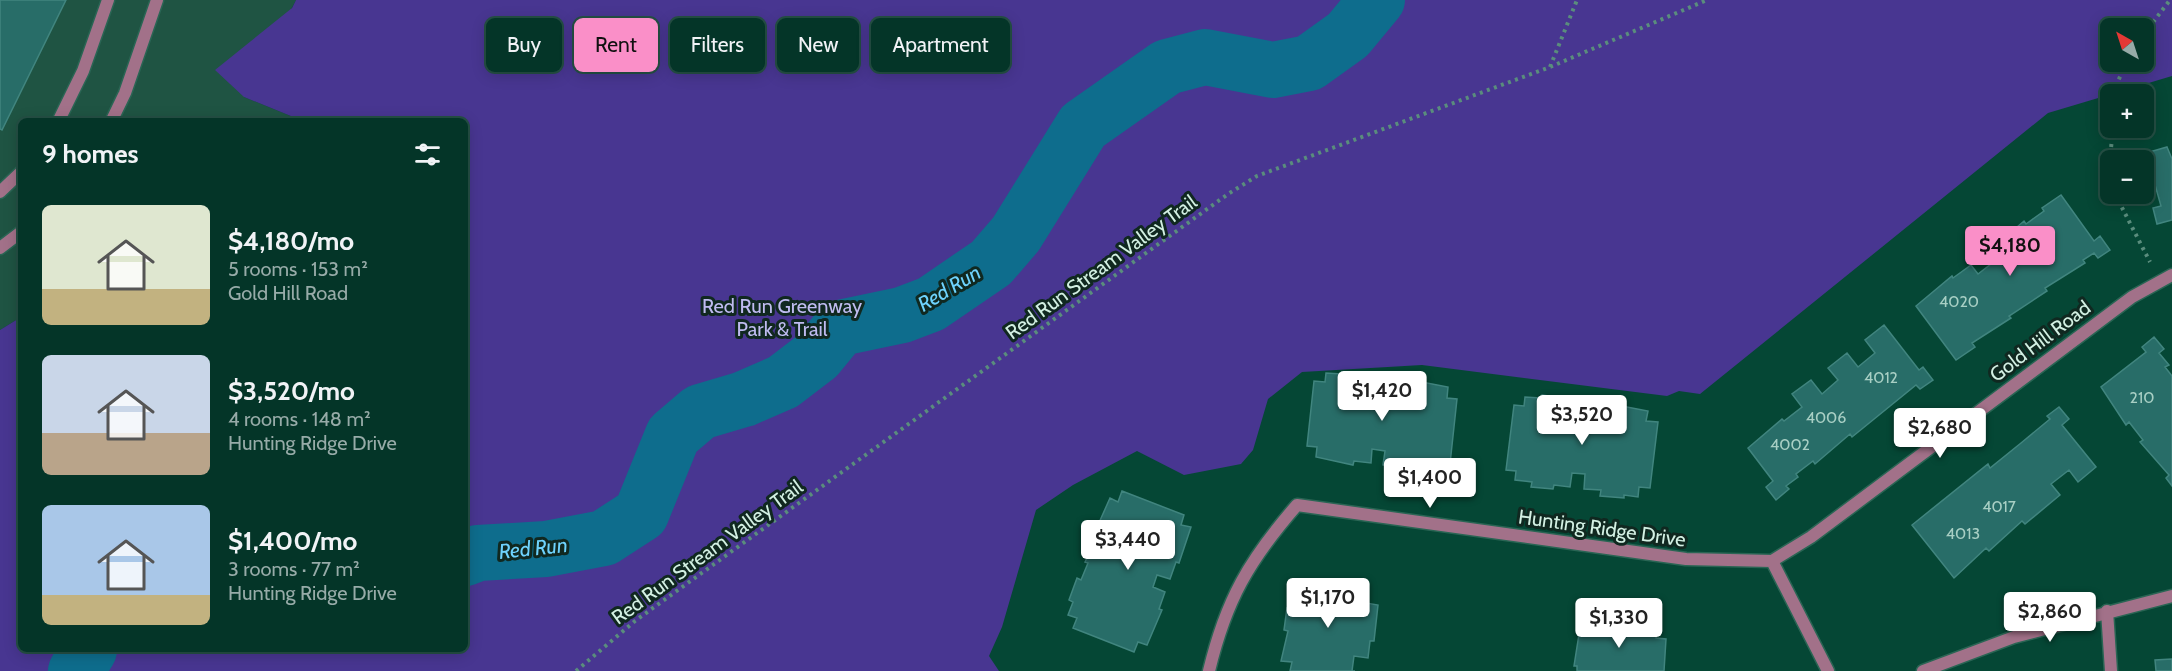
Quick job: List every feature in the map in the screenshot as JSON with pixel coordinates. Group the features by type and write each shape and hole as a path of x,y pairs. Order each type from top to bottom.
{"street":[{"path":"60,118 83,71 108,0"},
{"path":"113,118 125,93 157,0"},
{"path":"0,192 18,175"},
{"path":"0,248 18,234"},
{"name":"Gold Hill Road","path":"1772,561 1811,537 2132,297 2169,277"},
{"name":"Hunting Ridge Drive","path":"1209,671 1217,639 1235,591 1262,544 1297,505 1686,559 1772,561"},
{"path":"1772,561 1828,671"},
{"path":"1923,671 2014,637 2107,611 2172,596"},
{"path":"2107,611 2111,671"}],"path":[{"path":"1550,67 1577,0"},
{"name":"Red Run Stream Valley Trail","path":"576,671 635,621 1227,194 1257,176 1550,67 1707,0"},
{"path":"2154,21 2170,0"},
{"path":"2122,204 2169,277"}],"shaded area":[{"path":"0,0 296,0 244,97 296,118 18,118 18,319 0,330"}],"green space":[{"name":"Red Run Greenway Park & Trail","path":"296,0 2172,0 2172,76 2145,84 2100,84 2100,97 2048,113 1700,394 1679,391 1667,396 1422,365 1302,372 1268,399 1253,450 1241,464 1184,475 1137,451 1073,485 1036,510 1002,627 989,656 999,671 0,671 0,330 18,319 18,652 468,652 468,118 296,118 244,97 215,70 292,8"}],"building":[{"path":"0,0 66,0 2,130 0,129"},
{"path":"2167,147 2172,159 2172,220 2157,224 2153,208 2161,206 2154,181 2154,151"},
{"path":"2061,195 2094,241 2100,236 2110,250 2098,258 2094,253 2083,260 2085,263 2045,288 2047,291 1972,343 1975,347 1956,360 1916,306 1952,276 1953,278 1971,265 1978,274 1996,260 1989,251 2024,221 2026,224 2044,211 2042,208"},
{"path":"1884,325 1919,370 1923,367 1933,380 1920,389 1916,385 1852,437 1850,434 1815,464 1813,461 1796,474 1798,477 1786,486 1789,489 1776,500 1766,487 1773,481 1748,448 1782,419 1784,421 1802,407 1792,394 1811,380 1822,394 1838,380 1828,368 1847,353 1858,367 1875,353 1865,340"},
{"path":"2154,337 2164,349 2159,353 2169,365 2165,367 2172,376 2172,486 2166,478 2169,475 2140,442 2143,440 2129,422 2126,425 2101,387 2146,352 2142,347"},
{"path":"1342,372 1363,374 1362,378 1394,379 1394,382 1411,384 1411,380 1448,387 1447,398 1457,399 1450,464 1440,463 1439,473 1424,471 1424,474 1383,465 1385,451 1372,449 1371,463 1354,461 1353,465 1316,457 1317,447 1307,446 1314,381 1325,382 1326,373 1342,374"},
{"path":"1542,395 1563,398 1562,402 1580,404 1580,401 1611,408 1611,404 1648,411 1646,421 1658,422 1650,488 1639,487 1638,497 1624,495 1624,498 1600,496 1601,490 1584,489 1585,474 1572,473 1570,487 1554,485 1553,489 1531,487 1532,482 1515,480 1516,471 1506,470 1514,405 1524,406 1525,397 1541,398"},
{"path":"2059,407 2069,419 2062,425 2096,467 2078,482 2069,470 2051,484 2060,495 2025,524 2022,521 1989,551 1986,548 1954,578 1912,525 1988,464 1990,468 2050,419 2047,416"},
{"path":"1122,491 1184,515 1181,525 1191,527 1179,563 1176,562 1170,579 1157,575 1153,587 1165,592 1159,609 1162,610 1147,645 1138,642 1134,652 1073,628 1077,618 1068,615 1073,602 1069,600 1077,578 1081,580 1088,563 1085,562 1098,535 1094,534 1110,498 1118,502"},
{"path":"1302,583 1368,593 1366,603 1378,605 1374,641 1370,641 1368,658 1354,656 1352,671 1290,671 1292,662 1281,661 1288,631 1284,630 1287,608 1290,609 1292,592 1301,593"},
{"path":"1591,620 1657,629 1656,638 1666,639 1664,671 1577,671 1577,666 1574,666 1580,628 1590,630"},
{"path":"2172,659 2172,671 2156,671 2155,660"}],"waterway":[{"name":"Red Run","path":"468,557 478,553 546,549 604,538 641,514 673,435 700,412 744,399 783,382 817,356 840,328 902,315 931,304 991,263 1016,234 1083,126 1167,67 1205,57 1273,70 1309,63 1348,35 1377,0"},
{"name":"Red Run","path":"76,671 88,652"}]}
